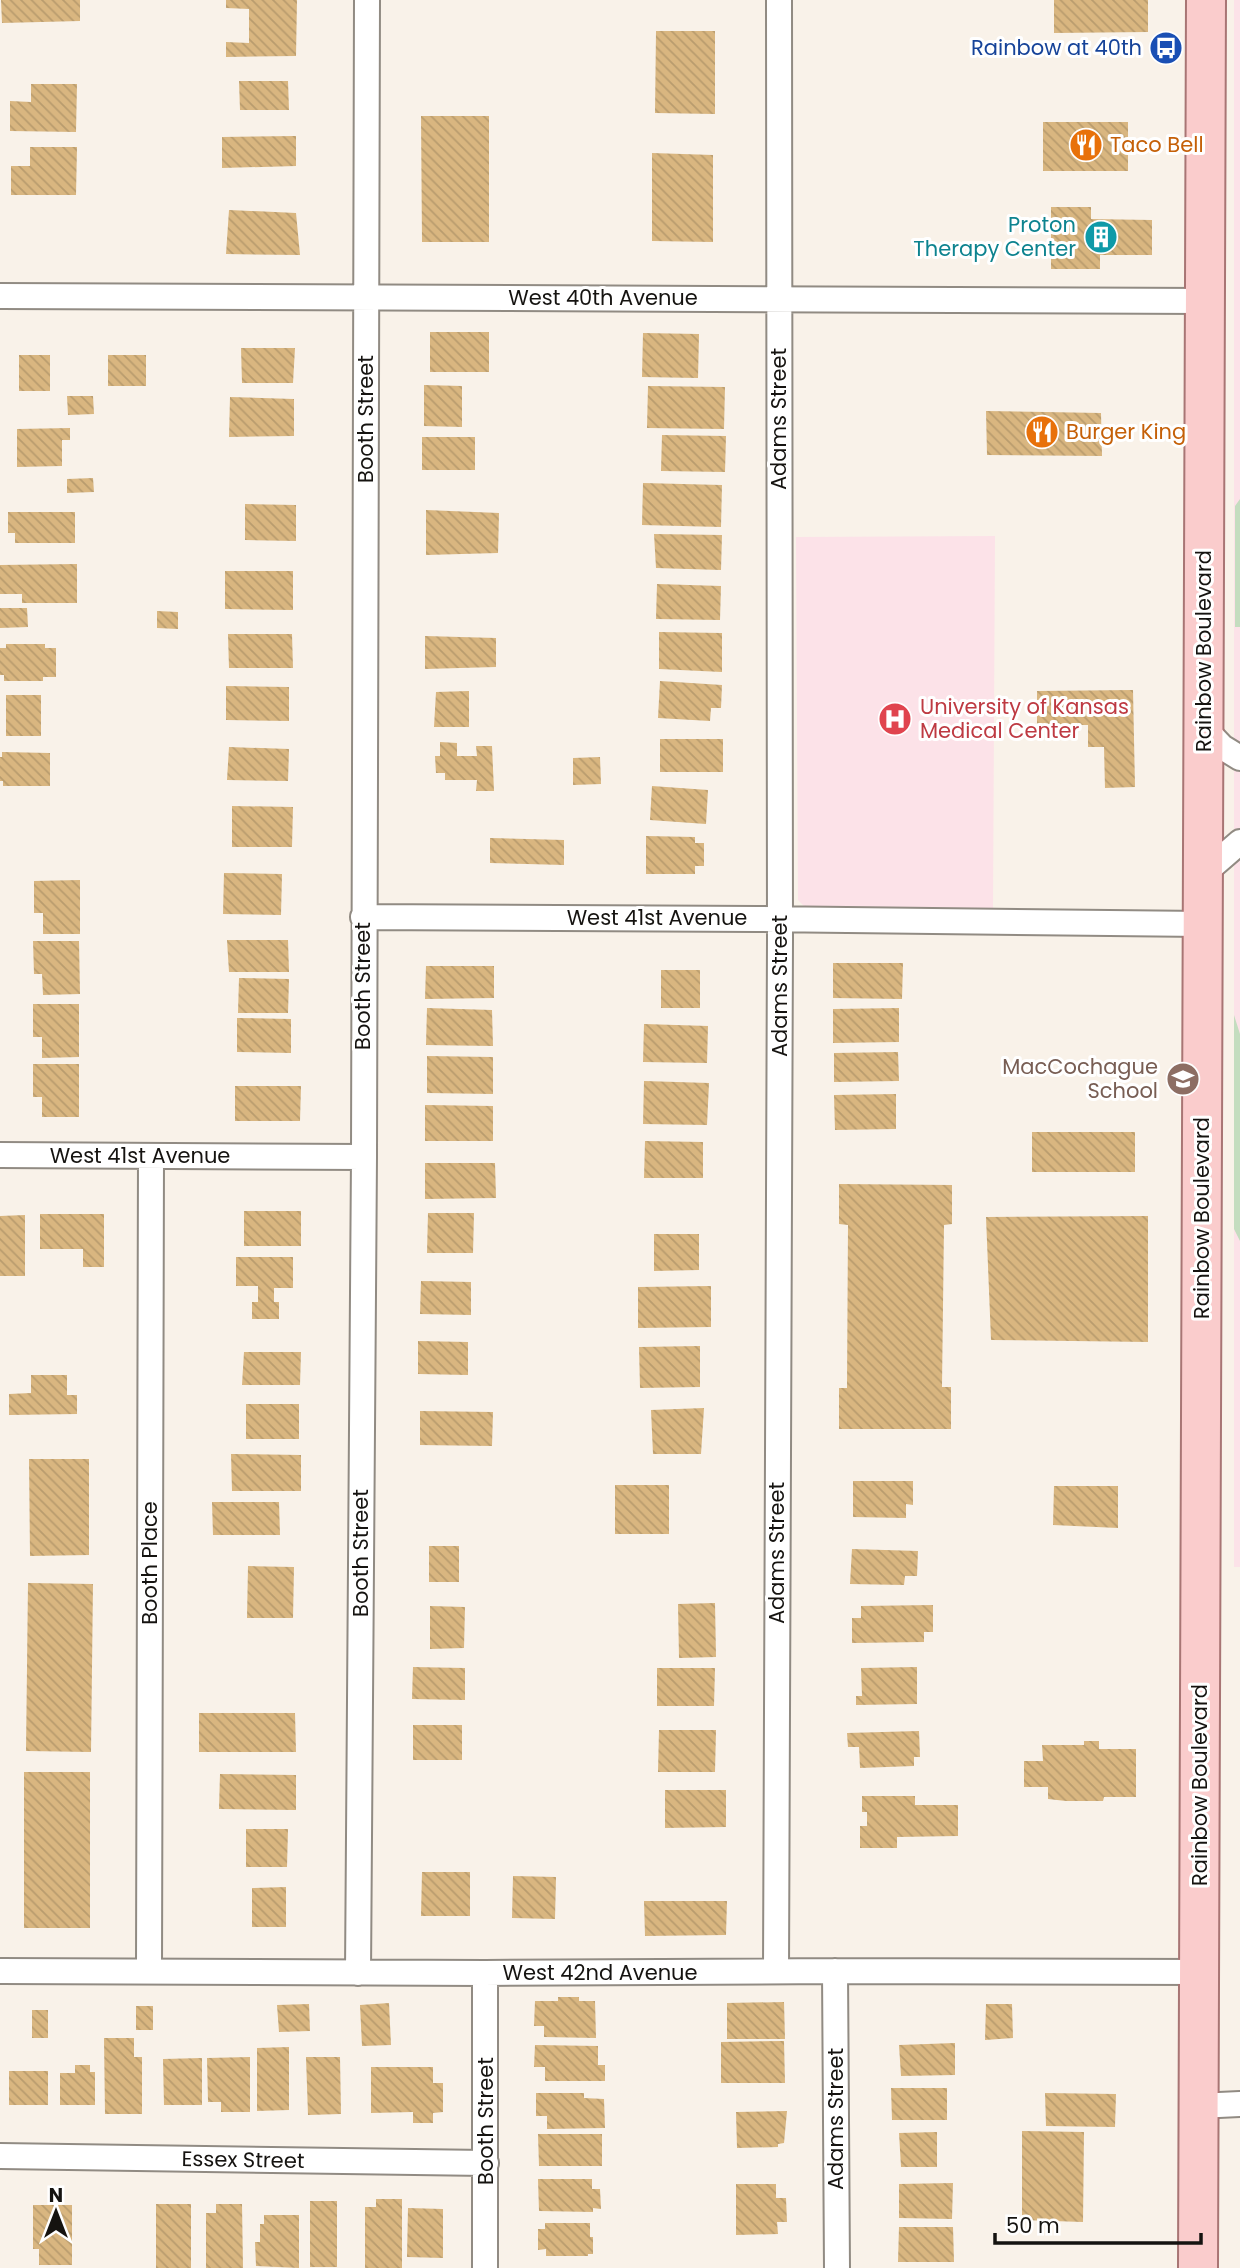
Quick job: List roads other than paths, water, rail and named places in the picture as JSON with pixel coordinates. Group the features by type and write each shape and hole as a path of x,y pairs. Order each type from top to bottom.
{"main road":[{"name":"Rainbow Boulevard","path":"1198,2268 1206,0"}],"street":[{"name":"Booth Street","path":"358,1973 364,1157 367,0"},
{"name":"Adams Street","path":"776,1971 780,919 779,0"},
{"name":"West 40th Avenue","path":"0,296 1206,301"},
{"path":"1204,728 1222,747 1240,758"},
{"path":"1203,874 1240,842"},
{"name":"West 41st Avenue","path":"363,917 1203,925"},
{"name":"West 41st Avenue","path":"0,1155 364,1157"},
{"name":"Booth Place","path":"149,1971 150,1156"},
{"name":"West 42nd Avenue","path":"0,1971 1200,1972"},
{"name":"Adams Street","path":"835,1971 837,2268"},
{"name":"Booth Street","path":"485,1973 485,2268"},
{"path":"1198,2106 1240,2104"},
{"name":"Essex Street","path":"0,2156 486,2163"}],"place":[{"name":"Rainbow at 40th","path":"1166,48"},
{"name":"Taco Bell","path":"1086,145"},
{"name":"Proton Therapy Center","path":"1101,237"},
{"name":"Burger King","path":"1042,432"},
{"name":"University of Kansas Medical Center","path":"895,719"},
{"name":"MacCochague School","path":"1183,1079"}]}
